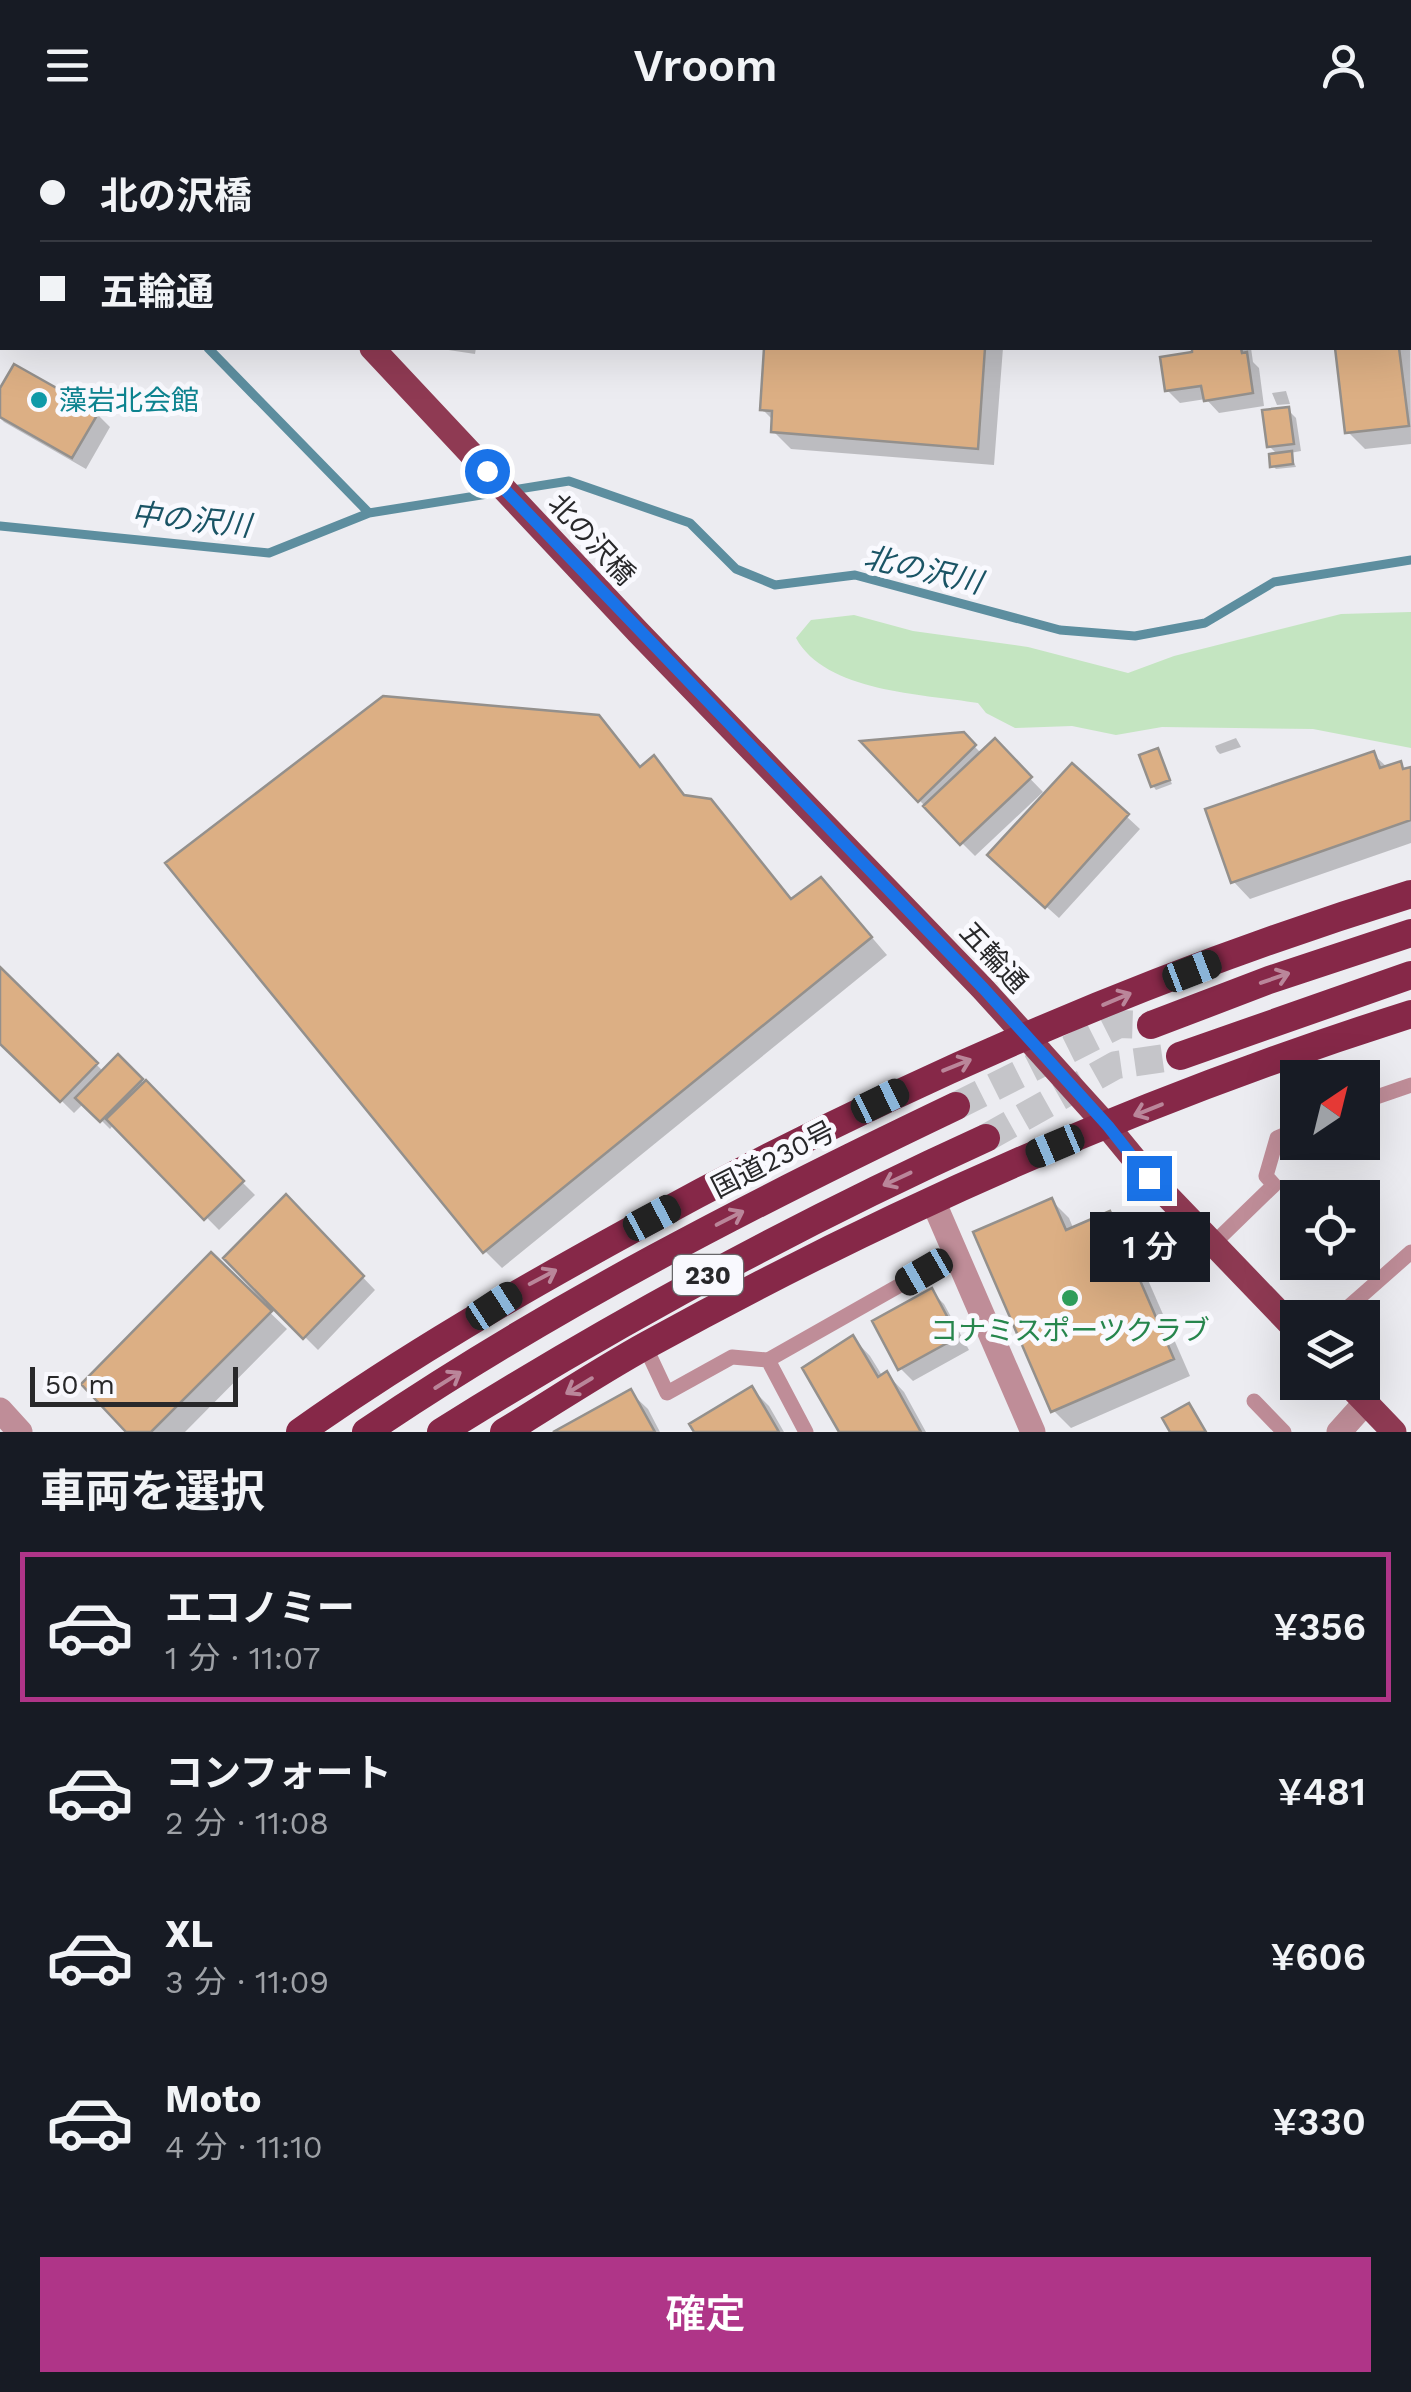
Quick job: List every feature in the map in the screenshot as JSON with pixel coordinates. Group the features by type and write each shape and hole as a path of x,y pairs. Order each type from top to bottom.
{"highway":[{"path":"300,1432 370,1382 518,1291 740,1170 950,1067 1265,943 1411,894"},
{"path":"1150,1024 1411,934"},
{"path":"1180,1056 1411,975"},
{"path":"504,1432 645,1346 933,1201 1064,1142 1271,1062 1411,1014"},
{"name":"国道230号","path":"366,1432 511,1341 692,1237 956,1106"},
{"name":"230","path":"442,1432 566,1354 754,1250 986,1138"}],"main road":[{"name":"北の沢橋","path":"374,350 638,632"},
{"name":"五輪通","path":"638,632 1028,1038 1149,1178 1280,1314"},
{"path":"1363,1400 1394,1432"}],"street":[{"path":"933,1201 1033,1432"},
{"path":"1339,1432 1366,1403"},
{"path":"0,1410 19,1431"}],"lane":[{"path":"1380,1096 1411,1086"},
{"path":"1212,1244 1274,1185 1266,1176 1280,1137"},
{"path":"1356,1300 1411,1252"},
{"path":"645,1346 667,1392 732,1357 768,1360 955,1254"},
{"path":"768,1360 806,1432"},
{"path":"1254,1401 1284,1432"}],"green space":[{"path":"1411,612 1411,748 1313,729 1162,727 1116,735 1072,726 1015,728 986,713 978,703 904,693 852,680 810,656 796,638 811,620 854,615 913,631 1028,647 1128,673 1174,656 1341,614"}],"building":[{"path":"764,350 985,350 978,449 771,432 772,411 760,410"},
{"path":"1335,350 1399,350 1409,426 1345,433"},
{"path":"1192,352 1247,352 1253,393 1204,401 1201,386 1165,391 1160,357"},
{"name":"藻岩北会館","path":"14,364 99,412 72,458 0,417 0,388"},
{"path":"1289,407 1294,444 1267,447 1262,410"},
{"path":"1292,451 1293,464 1270,467 1269,454"},
{"path":"383,696 599,715 640,767 654,755 684,795 711,799 791,899 821,877 872,937 483,1253 165,863"},
{"path":"964,732 976,745 918,802 860,741"},
{"path":"995,738 1032,777 960,845 923,806"},
{"path":"1158,748 1170,780 1151,787 1139,755"},
{"path":"1374,751 1380,768 1401,761 1403,769 1411,767 1411,820 1231,883 1205,809"},
{"path":"1072,763 1129,814 1045,908 987,855"},
{"path":"0,967 98,1063 60,1102 0,1044"},
{"path":"118,1054 143,1079 100,1122 75,1098"},
{"path":"146,1080 244,1181 204,1220 106,1119"},
{"path":"286,1194 364,1276 303,1339 223,1258"},
{"path":"1052,1198 1066,1230 1110,1211 1174,1359 1051,1412 973,1232"},
{"path":"211,1252 272,1311 151,1432 126,1432 81,1384"},
{"path":"932,1288 958,1337 898,1370 872,1321"},
{"path":"853,1335 878,1377 887,1371 921,1432 839,1432 802,1368"},
{"path":"752,1386 779,1432 694,1432 689,1424"},
{"path":"631,1389 655,1432 553,1432"},
{"path":"1189,1403 1206,1432 1170,1432 1162,1418"}],"waterway":[{"name":"北の沢川","path":"210,350 369,513"},
{"name":"北の沢川","path":"0,526 269,553 369,513 569,481 690,523 736,569 775,585 855,575 1060,630 1135,636 1205,623 1274,582 1411,560"}],"tunnel":[{"path":"956,1106 1119,1024 1151,1025"},
{"path":"986,1138 1116,1065 1180,1056"}],"place":[{"name":"藻岩北会館","path":"39,400"},
{"name":"コナミスポーツクラブ","path":"1070,1298"}],"route":[{"path":"487,471 984,989 1108,1126 1149,1178"}],"water label":[{"name":"中の沢川","path":"191,520"}]}
